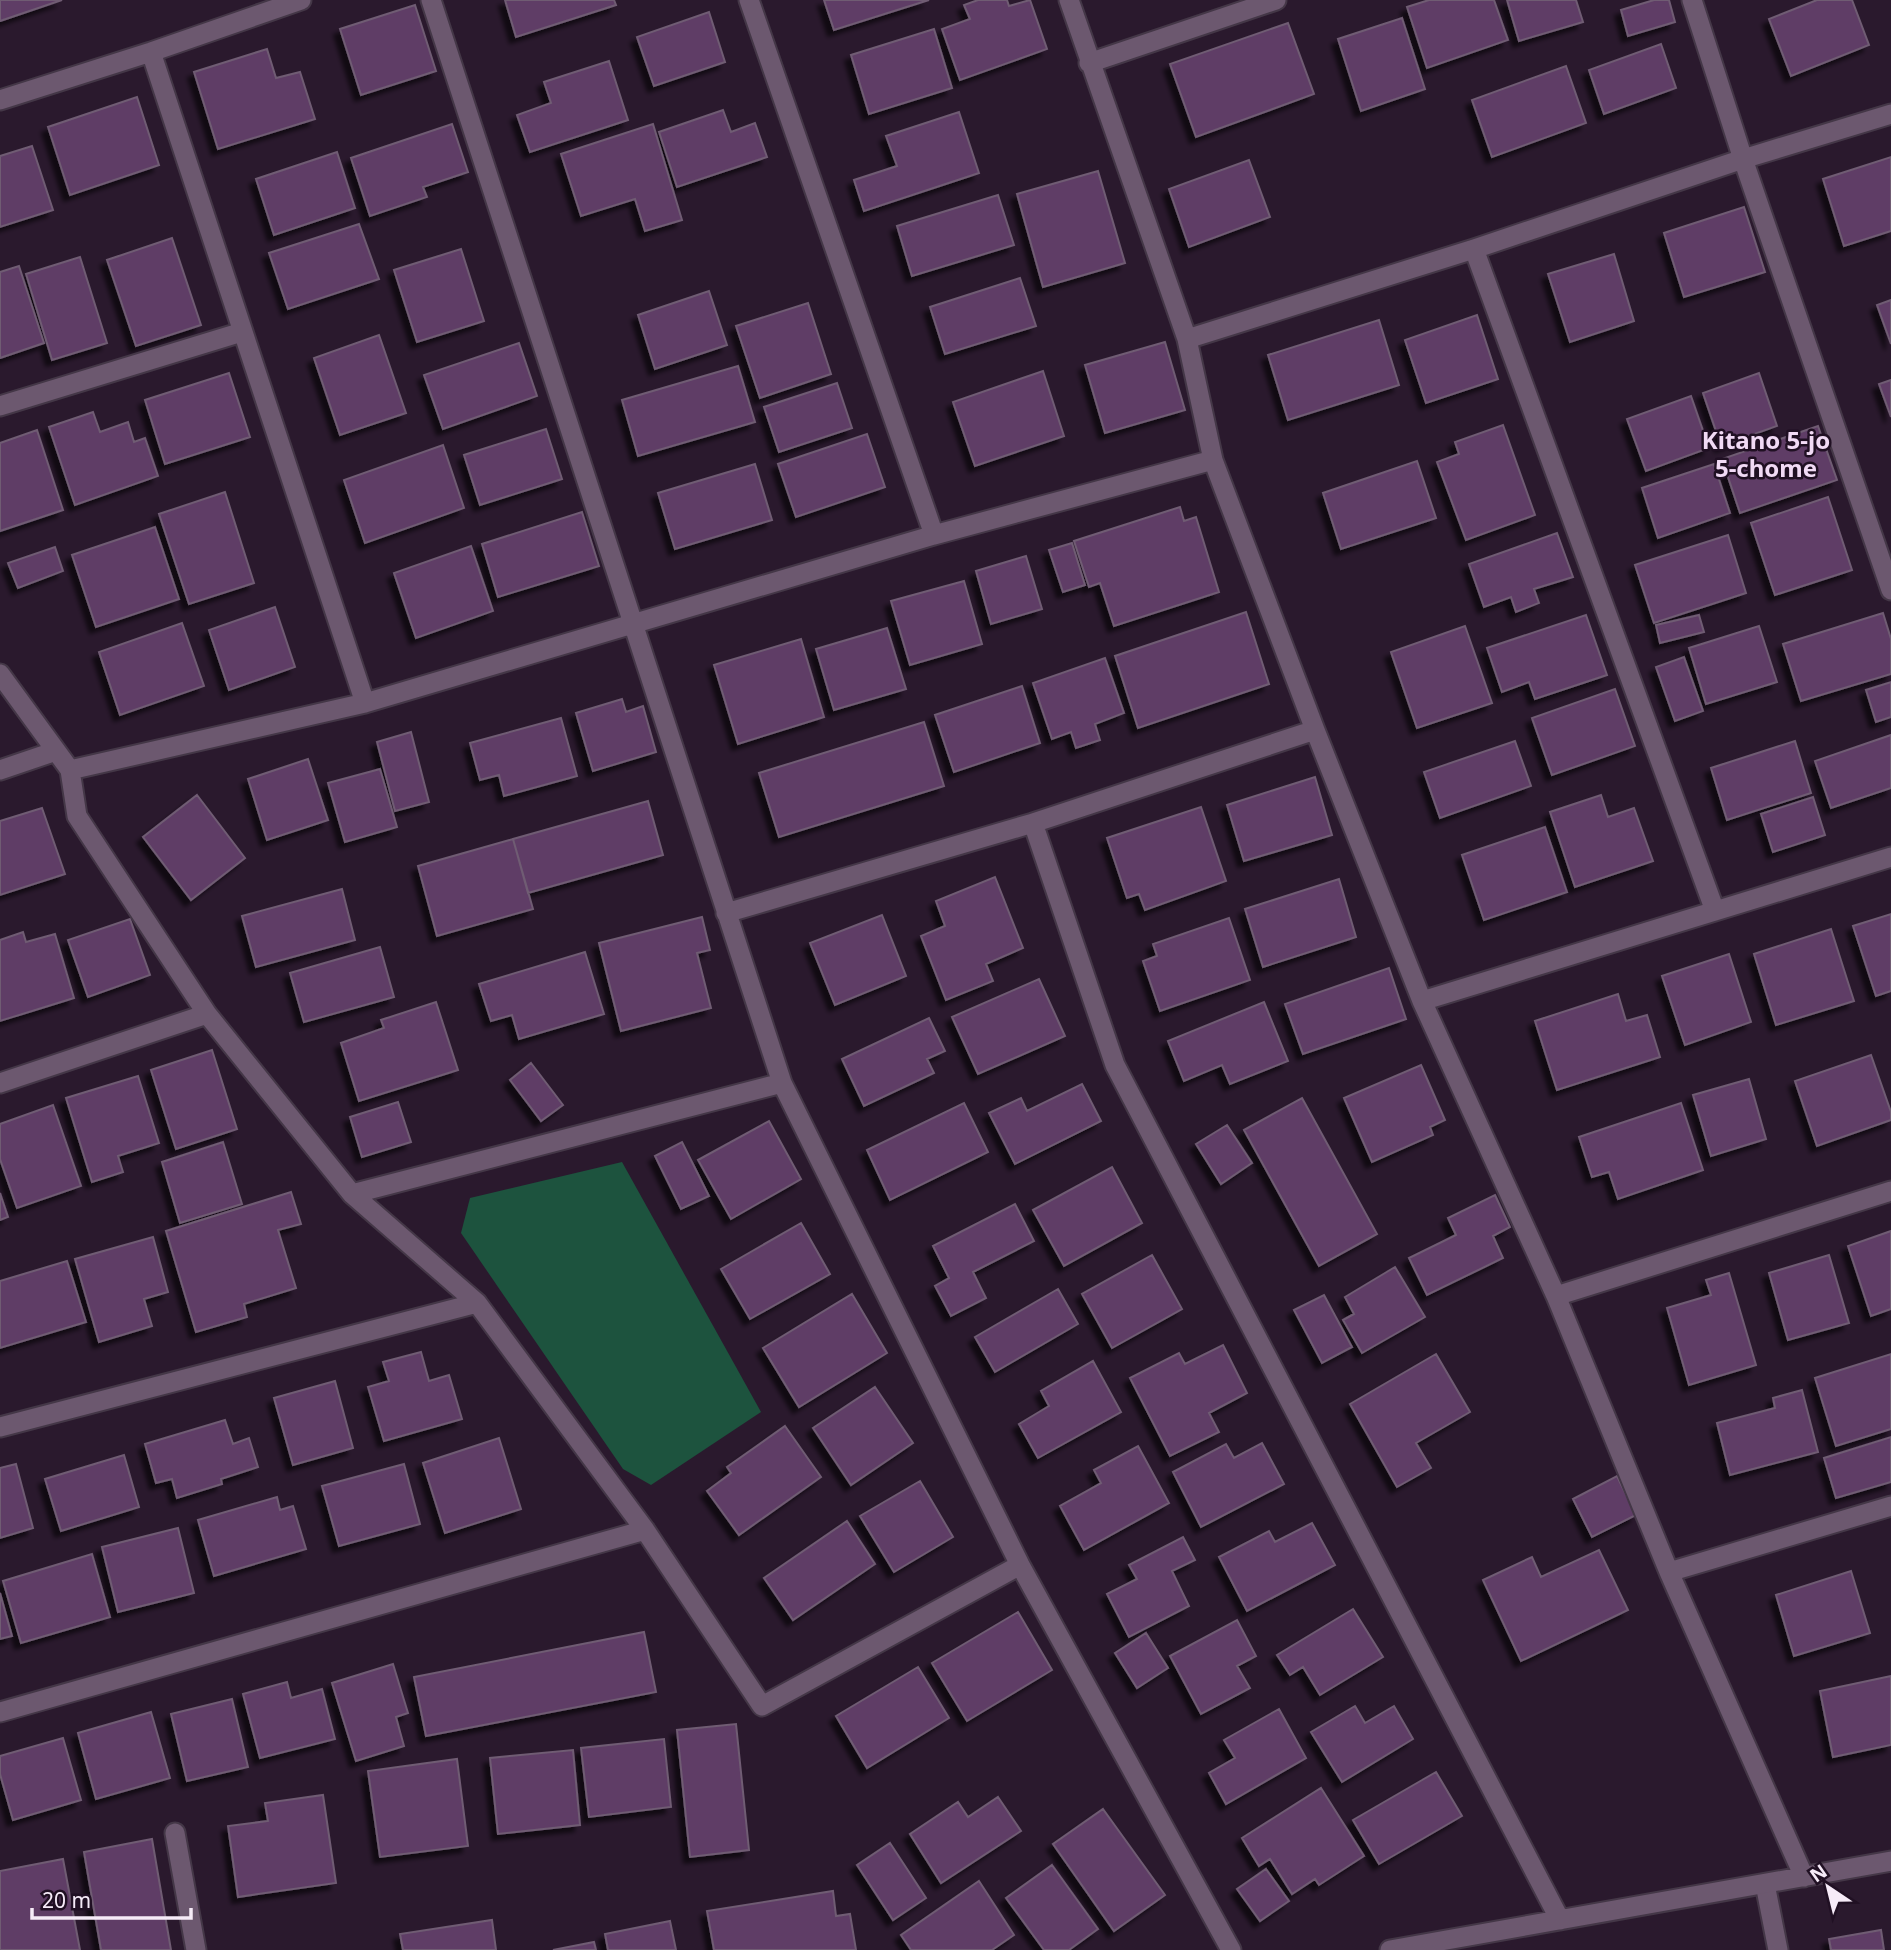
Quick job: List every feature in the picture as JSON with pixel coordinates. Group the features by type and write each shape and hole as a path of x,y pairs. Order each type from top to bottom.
{"street":[{"path":"0,100 301,0"},
{"path":"431,0 782,1083 1020,1565 1231,1950"},
{"path":"749,0 934,535"},
{"path":"1069,0 1187,339 1213,460 1315,730 1422,1001 1556,1296 1669,1572 1804,1877"},
{"path":"1089,63 1276,0"},
{"path":"1692,0 1743,159 1891,590"},
{"path":"151,52 365,703"},
{"path":"1187,339 1474,249 1743,159 1891,114"},
{"path":"1474,249 1715,911"},
{"path":"0,405 242,332"},
{"path":"71,770 365,703 934,535 1213,460"},
{"path":"0,674 71,770 77,816 207,1014 352,1194 477,1303 645,1530 762,1706 1020,1565"},
{"path":"726,913 1033,823 1315,730"},
{"path":"0,770 56,751"},
{"path":"1033,823 1115,1065 1560,1920"},
{"path":"1422,1001 1891,857"},
{"path":"0,1083 207,1014"},
{"path":"352,1194 782,1083"},
{"path":"1556,1296 1891,1191"},
{"path":"0,1427 477,1303"},
{"path":"1669,1572 1891,1506"},
{"path":"0,1712 645,1530"},
{"path":"175,1833 196,1950"},
{"path":"1390,1950 1891,1861"},
{"path":"1765,1884 1778,1950"}],"green space":[{"path":"622,1162 761,1412 651,1485 623,1469 461,1233 470,1198"}],"building":[{"path":"0,0 62,0 0,21"},
{"path":"505,0 614,0 616,5 516,37"},
{"path":"824,0 929,0 834,30"},
{"path":"978,0 1007,0 1009,6 1030,0 1047,49 960,80 942,29 970,19 964,5"},
{"path":"1429,0 1494,0 1508,40 1427,68 1407,7"},
{"path":"1507,0 1576,0 1583,22 1519,41"},
{"path":"1654,0 1669,0 1675,22 1628,36 1621,10"},
{"path":"1817,0 1852,0 1869,45 1791,76 1769,19"},
{"path":"415,5 436,71 361,95 340,29"},
{"path":"709,12 725,62 654,86 637,37"},
{"path":"1402,18 1425,89 1361,111 1338,39"},
{"path":"1288,23 1314,94 1196,137 1170,64"},
{"path":"934,29 952,88 869,114 851,55"},
{"path":"1661,44 1676,88 1604,114 1589,70"},
{"path":"267,49 276,78 300,72 315,119 218,149 194,72"},
{"path":"609,61 628,120 530,152 517,115 551,103 544,82"},
{"path":"1566,66 1586,123 1492,157 1472,100"},
{"path":"137,97 159,165 70,195 48,127"},
{"path":"723,110 731,132 755,123 767,157 677,187 659,132"},
{"path":"959,112 979,173 864,211 854,180 897,166 886,136"},
{"path":"452,124 468,172 423,187 427,197 370,216 351,158"},
{"path":"653,124 682,220 645,231 635,199 581,216 561,154"},
{"path":"32,146 53,210 0,227 0,156"},
{"path":"337,152 355,208 274,235 256,179"},
{"path":"1891,157 1891,231 1844,246 1823,179"},
{"path":"1249,160 1270,217 1189,247 1169,189"},
{"path":"1098,171 1125,263 1043,287 1017,194"},
{"path":"998,195 1014,245 912,276 897,226"},
{"path":"1744,207 1765,272 1684,297 1664,233"},
{"path":"359,224 379,279 288,309 269,253"},
{"path":"172,238 201,325 136,346 107,260"},
{"path":"461,249 484,321 417,342 394,270"},
{"path":"1614,254 1634,321 1570,342 1548,274"},
{"path":"80,257 107,343 52,360 26,274"},
{"path":"19,266 44,343 0,358 0,272"},
{"path":"1020,278 1036,326 945,354 930,307"},
{"path":"709,291 727,345 655,369 638,315"},
{"path":"1891,300 1891,344 1877,305"},
{"path":"808,303 831,374 760,398 736,326"},
{"path":"1477,315 1498,379 1426,403 1405,340"},
{"path":"1379,320 1399,385 1288,420 1268,355"},
{"path":"379,335 406,413 340,435 314,358"},
{"path":"1165,342 1185,410 1105,433 1085,365"},
{"path":"519,343 537,396 443,429 424,375"},
{"path":"738,366 755,422 638,456 622,400"},
{"path":"1043,371 1064,436 975,466 953,402"},
{"path":"229,373 250,437 165,464 145,400"},
{"path":"1759,373 1777,426 1721,446 1703,393"},
{"path":"1891,380 1891,417 1879,384"},
{"path":"837,383 852,428 779,452 764,407"},
{"path":"1691,396 1709,448 1646,471 1627,419"},
{"path":"93,412 100,432 128,422 134,442 145,438 158,476 75,505 49,427"},
{"path":"1503,425 1535,515 1466,540 1437,462 1459,454 1455,442"},
{"path":"1818,426 1837,480 1740,513 1722,459"},
{"path":"546,429 562,479 480,505 464,455"},
{"path":"37,430 63,510 0,531 0,443"},
{"path":"867,434 885,487 796,517 778,464"},
{"path":"443,445 464,508 365,543 344,480"},
{"path":"1417,461 1436,518 1341,549 1323,493"},
{"path":"755,464 772,520 675,549 658,493"},
{"path":"1714,464 1730,513 1658,538 1642,488"},
{"path":"225,492 254,583 189,604 159,514"},
{"path":"1828,497 1852,570 1775,595 1751,523"},
{"path":"1180,507 1184,521 1196,517 1219,592 1114,626 1100,583 1089,587 1074,541"},
{"path":"582,512 599,566 498,597 482,544"},
{"path":"155,527 179,599 96,627 72,555"},
{"path":"1557,533 1573,577 1534,589 1539,603 1516,612 1511,597 1484,607 1469,564"},
{"path":"1728,535 1746,593 1654,623 1635,565"},
{"path":"1072,543 1085,585 1063,592 1049,550"},
{"path":"471,546 493,611 416,638 394,573"},
{"path":"55,547 63,571 18,588 8,563"},
{"path":"1026,556 1042,609 991,624 976,571"},
{"path":"964,581 982,644 910,665 891,601"},
{"path":"275,607 295,667 229,690 209,630"},
{"path":"1246,612 1269,684 1138,728 1115,656"},
{"path":"1883,613 1891,639 1891,674 1801,701 1783,644"},
{"path":"1586,615 1607,675 1535,699 1529,682 1502,692 1487,648"},
{"path":"1699,615 1704,632 1660,643 1656,625"},
{"path":"182,623 204,686 120,715 99,652"},
{"path":"1465,626 1492,703 1417,728 1391,652"},
{"path":"1759,626 1777,682 1706,704 1689,648"},
{"path":"887,628 906,689 834,710 816,649"},
{"path":"801,639 824,717 738,744 714,665"},
{"path":"1684,657 1703,711 1675,721 1656,667"},
{"path":"1105,658 1124,713 1095,724 1100,740 1076,748 1071,732 1052,739 1033,683"},
{"path":"1891,682 1891,717 1876,722 1866,690"},
{"path":"1022,686 1040,743 954,772 935,715"},
{"path":"1615,689 1635,746 1552,775 1532,718"},
{"path":"622,699 626,712 643,706 656,752 593,771 576,713"},
{"path":"561,718 577,776 504,796 499,775 480,780 470,743"},
{"path":"924,722 944,786 779,837 759,773"},
{"path":"411,732 429,802 395,811 377,742"},
{"path":"1891,735 1891,788 1831,808 1815,761"},
{"path":"1515,741 1531,786 1440,818 1424,772"},
{"path":"1795,741 1811,793 1727,820 1711,768"},
{"path":"308,759 328,820 267,840 248,779"},
{"path":"380,769 397,827 345,842 328,783"},
{"path":"1315,777 1332,835 1244,861 1227,805"},
{"path":"197,795 245,858 191,900 143,837"},
{"path":"1601,795 1608,817 1634,808 1653,861 1575,887 1550,812"},
{"path":"1813,797 1825,835 1773,852 1761,814"},
{"path":"648,801 663,855 528,893 513,839"},
{"path":"1201,807 1226,881 1145,910 1139,894 1127,898 1107,838"},
{"path":"42,808 65,874 0,895 0,821"},
{"path":"1545,827 1567,892 1484,920 1462,855"},
{"path":"513,839 533,909 437,936 418,866"},
{"path":"995,877 1023,948 986,964 993,981 946,1000 921,936 945,926 936,901"},
{"path":"1339,879 1356,937 1263,967 1245,909"},
{"path":"342,889 355,940 256,967 242,916"},
{"path":"1891,914 1891,991 1876,996 1853,926"},
{"path":"882,915 906,976 835,1005 810,943"},
{"path":"702,917 710,950 697,953 711,1008 621,1031 599,943"},
{"path":"1229,918 1250,980 1160,1011 1143,961 1157,956 1153,944"},
{"path":"130,919 150,975 88,997 68,940"},
{"path":"1831,929 1854,1001 1776,1025 1754,954"},
{"path":"23,932 26,942 55,934 74,998 0,1021 0,940"},
{"path":"380,947 394,997 304,1022 290,973"},
{"path":"585,952 604,1014 519,1039 512,1015 491,1021 479,984"},
{"path":"1729,954 1751,1022 1685,1045 1662,976"},
{"path":"1389,968 1406,1019 1303,1054 1285,1004"},
{"path":"1039,979 1065,1036 978,1074 952,1017"},
{"path":"1618,994 1626,1021 1647,1015 1660,1057 1557,1090 1535,1021"},
{"path":"436,1002 458,1070 359,1101 341,1043 384,1028 381,1020"},
{"path":"1264,1002 1288,1061 1230,1084 1222,1065 1184,1081 1168,1041"},
{"path":"929,1018 945,1051 927,1059 934,1073 864,1106 842,1059"},
{"path":"212,1050 237,1129 176,1149 151,1070"},
{"path":"1871,1055 1891,1112 1891,1120 1817,1146 1795,1081"},
{"path":"531,1063 563,1105 541,1121 510,1080"},
{"path":"1421,1065 1445,1120 1430,1127 1433,1135 1372,1162 1344,1098"},
{"path":"138,1076 159,1143 118,1156 123,1172 92,1182 66,1098"},
{"path":"1749,1079 1766,1139 1711,1156 1693,1095"},
{"path":"1082,1084 1101,1121 1015,1164 989,1113 1021,1098 1027,1111"},
{"path":"1302,1098 1377,1234 1319,1266 1244,1130"},
{"path":"398,1102 411,1142 362,1157 350,1117"},
{"path":"964,1103 988,1152 890,1200 867,1150"},
{"path":"1681,1103 1703,1170 1618,1199 1609,1172 1592,1177 1579,1137"},
{"path":"53,1105 81,1186 17,1208 0,1159 0,1124"},
{"path":"769,1121 801,1179 731,1219 698,1160"},
{"path":"1227,1125 1252,1163 1221,1184 1196,1144"},
{"path":"223,1142 242,1204 180,1223 162,1162"},
{"path":"682,1142 709,1196 681,1209 655,1156"},
{"path":"1112,1167 1142,1223 1064,1266 1033,1210"},
{"path":"291,1192 301,1224 278,1230 296,1288 244,1304 247,1317 196,1332 166,1231"},
{"path":"0,1193 8,1217 0,1220"},
{"path":"1495,1195 1510,1227 1493,1236 1503,1258 1427,1295 1409,1258 1456,1235 1448,1218"},
{"path":"1015,1204 1034,1241 973,1272 986,1298 951,1316 935,1286 949,1278 933,1246"},
{"path":"801,1223 830,1274 750,1319 721,1269"},
{"path":"1891,1231 1891,1309 1871,1316 1848,1246"},
{"path":"153,1237 168,1292 144,1299 152,1326 99,1342 75,1259"},
{"path":"1152,1255 1182,1309 1112,1348 1082,1294"},
{"path":"1829,1255 1849,1323 1788,1340 1769,1273"},
{"path":"67,1261 86,1322 0,1348 0,1281"},
{"path":"1395,1267 1425,1317 1362,1353 1343,1320 1354,1314 1345,1297"},
{"path":"1729,1273 1756,1365 1689,1385 1667,1308 1711,1295 1706,1280"},
{"path":"1058,1289 1078,1324 995,1372 975,1337"},
{"path":"852,1294 887,1353 799,1407 763,1348"},
{"path":"1324,1295 1352,1347 1322,1363 1294,1310"},
{"path":"1223,1345 1247,1393 1209,1413 1219,1432 1170,1456 1130,1378 1179,1353 1185,1364"},
{"path":"421,1352 429,1381 449,1375 462,1419 384,1441 368,1387 389,1381 383,1362"},
{"path":"1436,1354 1470,1412 1416,1443 1431,1468 1397,1487 1350,1404"},
{"path":"1891,1354 1891,1429 1836,1446 1815,1378"},
{"path":"1093,1361 1121,1412 1038,1458 1019,1424 1049,1406 1041,1391"},
{"path":"335,1381 353,1448 293,1465 274,1398"},
{"path":"875,1387 913,1443 851,1485 813,1428"},
{"path":"1802,1390 1818,1452 1730,1475 1717,1423 1775,1408 1773,1398"},
{"path":"225,1420 233,1444 249,1438 258,1467 221,1479 222,1484 177,1498 172,1479 156,1483 145,1444"},
{"path":"785,1426 821,1477 739,1535 707,1491 731,1473 727,1467"},
{"path":"1891,1437 1891,1482 1836,1498 1824,1458"},
{"path":"499,1438 521,1509 445,1533 423,1463"},
{"path":"1262,1443 1284,1484 1201,1527 1173,1472 1226,1444 1234,1458"},
{"path":"1138,1446 1169,1503 1084,1550 1060,1506 1101,1483 1094,1470"},
{"path":"124,1455 139,1507 61,1531 45,1479"},
{"path":"16,1464 33,1528 0,1538 0,1468"},
{"path":"404,1464 420,1524 339,1546 322,1486"},
{"path":"1617,1476 1636,1515 1592,1537 1573,1499"},
{"path":"920,1481 953,1537 894,1572 860,1516"},
{"path":"277,1497 280,1510 293,1506 306,1549 214,1576 198,1520"},
{"path":"847,1521 875,1564 793,1620 764,1578"},
{"path":"1312,1523 1335,1565 1247,1611 1219,1557 1269,1531 1275,1542"},
{"path":"178,1528 194,1593 118,1612 102,1547"},
{"path":"1183,1537 1195,1560 1172,1571 1189,1606 1129,1637 1107,1594 1137,1579 1129,1565"},
{"path":"1599,1550 1628,1610 1521,1661 1483,1580 1532,1557 1541,1577"},
{"path":"92,1554 110,1617 21,1643 3,1581"},
{"path":"1851,1571 1870,1633 1794,1656 1776,1595"},
{"path":"0,1593 12,1636 0,1639"},
{"path":"1353,1609 1383,1657 1320,1695 1303,1667 1290,1675 1277,1655"},
{"path":"1018,1612 1052,1670 967,1721 932,1663"},
{"path":"1237,1620 1256,1656 1237,1666 1250,1688 1201,1714 1170,1656"},
{"path":"644,1632 656,1692 426,1736 414,1677"},
{"path":"1146,1633 1168,1668 1137,1688 1115,1653"},
{"path":"393,1664 408,1713 396,1717 404,1746 356,1761 332,1683"},
{"path":"918,1667 949,1718 867,1768 836,1716"},
{"path":"1891,1676 1891,1745 1833,1757 1820,1691"},
{"path":"287,1682 291,1698 322,1689 335,1739 260,1758 243,1694"},
{"path":"232,1699 248,1767 187,1781 171,1714"},
{"path":"1355,1706 1365,1723 1394,1706 1413,1739 1342,1782 1311,1732"},
{"path":"1279,1709 1306,1758 1226,1804 1209,1773 1235,1758 1224,1740"},
{"path":"151,1712 170,1778 96,1799 78,1733"},
{"path":"736,1724 749,1850 690,1857 677,1730"},
{"path":"63,1738 81,1800 13,1820 0,1774 0,1756"},
{"path":"664,1739 671,1807 589,1817 581,1748"},
{"path":"573,1750 580,1825 498,1834 490,1758"},
{"path":"457,1759 468,1846 380,1857 368,1771"},
{"path":"1436,1772 1462,1816 1379,1864 1353,1820"},
{"path":"1321,1788 1364,1856 1319,1885 1315,1879 1292,1894 1270,1859 1259,1866 1242,1838"},
{"path":"323,1795 336,1883 238,1897 228,1826 268,1821 265,1803"},
{"path":"998,1797 1021,1831 941,1883 910,1834 958,1802 968,1817"},
{"path":"1103,1809 1165,1895 1114,1931 1053,1844"},
{"path":"152,1839 171,1950 101,1950 84,1852"},
{"path":"890,1843 926,1898 893,1920 857,1865"},
{"path":"63,1859 80,1950 0,1950 0,1871"},
{"path":"1052,1865 1098,1929 1069,1950 1044,1950 1006,1898"},
{"path":"1266,1869 1289,1901 1260,1921 1237,1889"},
{"path":"979,1881 1014,1935 992,1950 911,1950 901,1935"},
{"path":"833,1891 836,1916 850,1914 856,1950 714,1950 707,1911"},
{"path":"492,1920 496,1950 403,1950 400,1934"},
{"path":"670,1921 676,1950 608,1950 605,1934"},
{"path":"1881,1930 1884,1950 1831,1950 1829,1939"},
{"path":"594,1942 596,1950 553,1950"}],"district":[{"name":"Kitano 5-jo 5-chome","path":"1766,455"}]}
